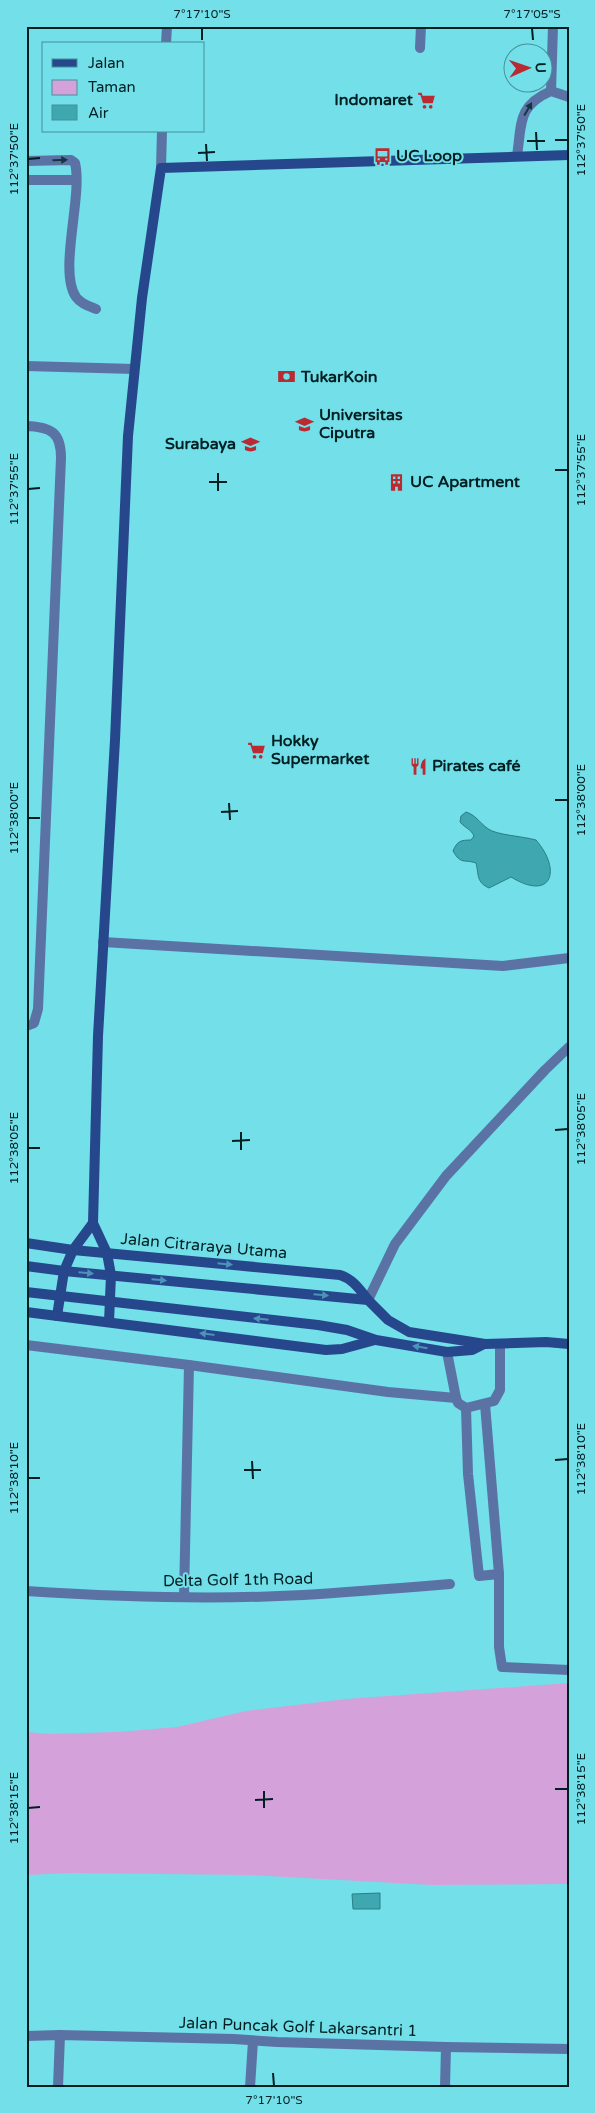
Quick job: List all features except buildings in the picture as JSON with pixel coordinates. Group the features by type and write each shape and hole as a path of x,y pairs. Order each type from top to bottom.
{"street":[{"path":"166,42 167,26"},
{"path":"420,48 421,26"},
{"path":"552,58 553,26"},
{"path":"552,91 569,97"},
{"path":"517,156 524,113 533,100 549,92"},
{"path":"109,1322 111,1275 107,1253 93,1223 98,1036 115,740 122,538 134,369 160,168 162,132"},
{"path":"160,168 569,155"},
{"path":"26,161 72,161 76,165 70,281 72,291 77,299 85,305 96,309"},
{"path":"26,180 76,180"},
{"path":"26,366 134,369"},
{"path":"26,426 48,428 56,434 61,447 62,458 38,1009 34,1022 26,1026"},
{"path":"103,942 502,966 569,958"},
{"path":"26,1266 368,1300 395,1244 446,1176 569,1047"},
{"path":"57,1316 64,1271 73,1250 93,1223"},
{"name":"Jalan Citraraya Utama","path":"26,1242 73,1250 340,1275 347,1277 354,1283 388,1320 409,1332 485,1344 546,1342 569,1344"},
{"name":"Jalan Citraraya Utama","path":"26,1292 318,1325 347,1330 376,1340 447,1352 472,1350 485,1344"},
{"name":"Jalan Citraraya Utama","path":"26,1312 326,1350 376,1340"},
{"path":"447,1352 456,1398 458,1403 466,1408 494,1401 500,1390 500,1344"},
{"path":"26,1346 189,1365 388,1392 456,1398"},
{"path":"184,1597 189,1365"},
{"path":"485,1404 499,1574 499,1647 502,1667 569,1670"},
{"path":"466,1408 468,1474 479,1576 499,1574"},
{"name":"Delta Golf 1th Road","path":"26,1591 100,1596 184,1597 302,1595 450,1584"},
{"path":"58,2087 60,2035"},
{"name":"Jalan Puncak Golf Lakarsantri 1","path":"26,2036 234,2039 446,2047 569,2049"},
{"path":"250,2087 252,2041"},
{"path":"446,2047 446,2087"}],"green space":[{"path":"569,1683 569,1884 432,1885 250,1875 72,1873 26,1875 26,1732 49,1734 117,1732 177,1727 246,1711 346,1699"}],"water":[{"path":"466,812 492,831 536,840 549,862 549,879 544,884 536,886 525,884 511,877 489,888 485,886 479,878 476,863 461,860 453,851 458,843 471,840 474,836 460,822 461,816"},
{"path":"380,1893 380,1909 353,1909 352,1894"}],"place":[{"name":"Indomaret","path":"427,100"},
{"name":"UC Loop","path":"382,156"},
{"name":"TukarKoin","path":"287,377"},
{"name":"Universitas Ciputra","path":"305,424"},
{"name":"Surabaya","path":"250,444"},
{"name":"UC Apartment","path":"396,482"},
{"name":"Hokky Supermarket","path":"257,750"},
{"name":"Pirates café","path":"418,766"}]}
